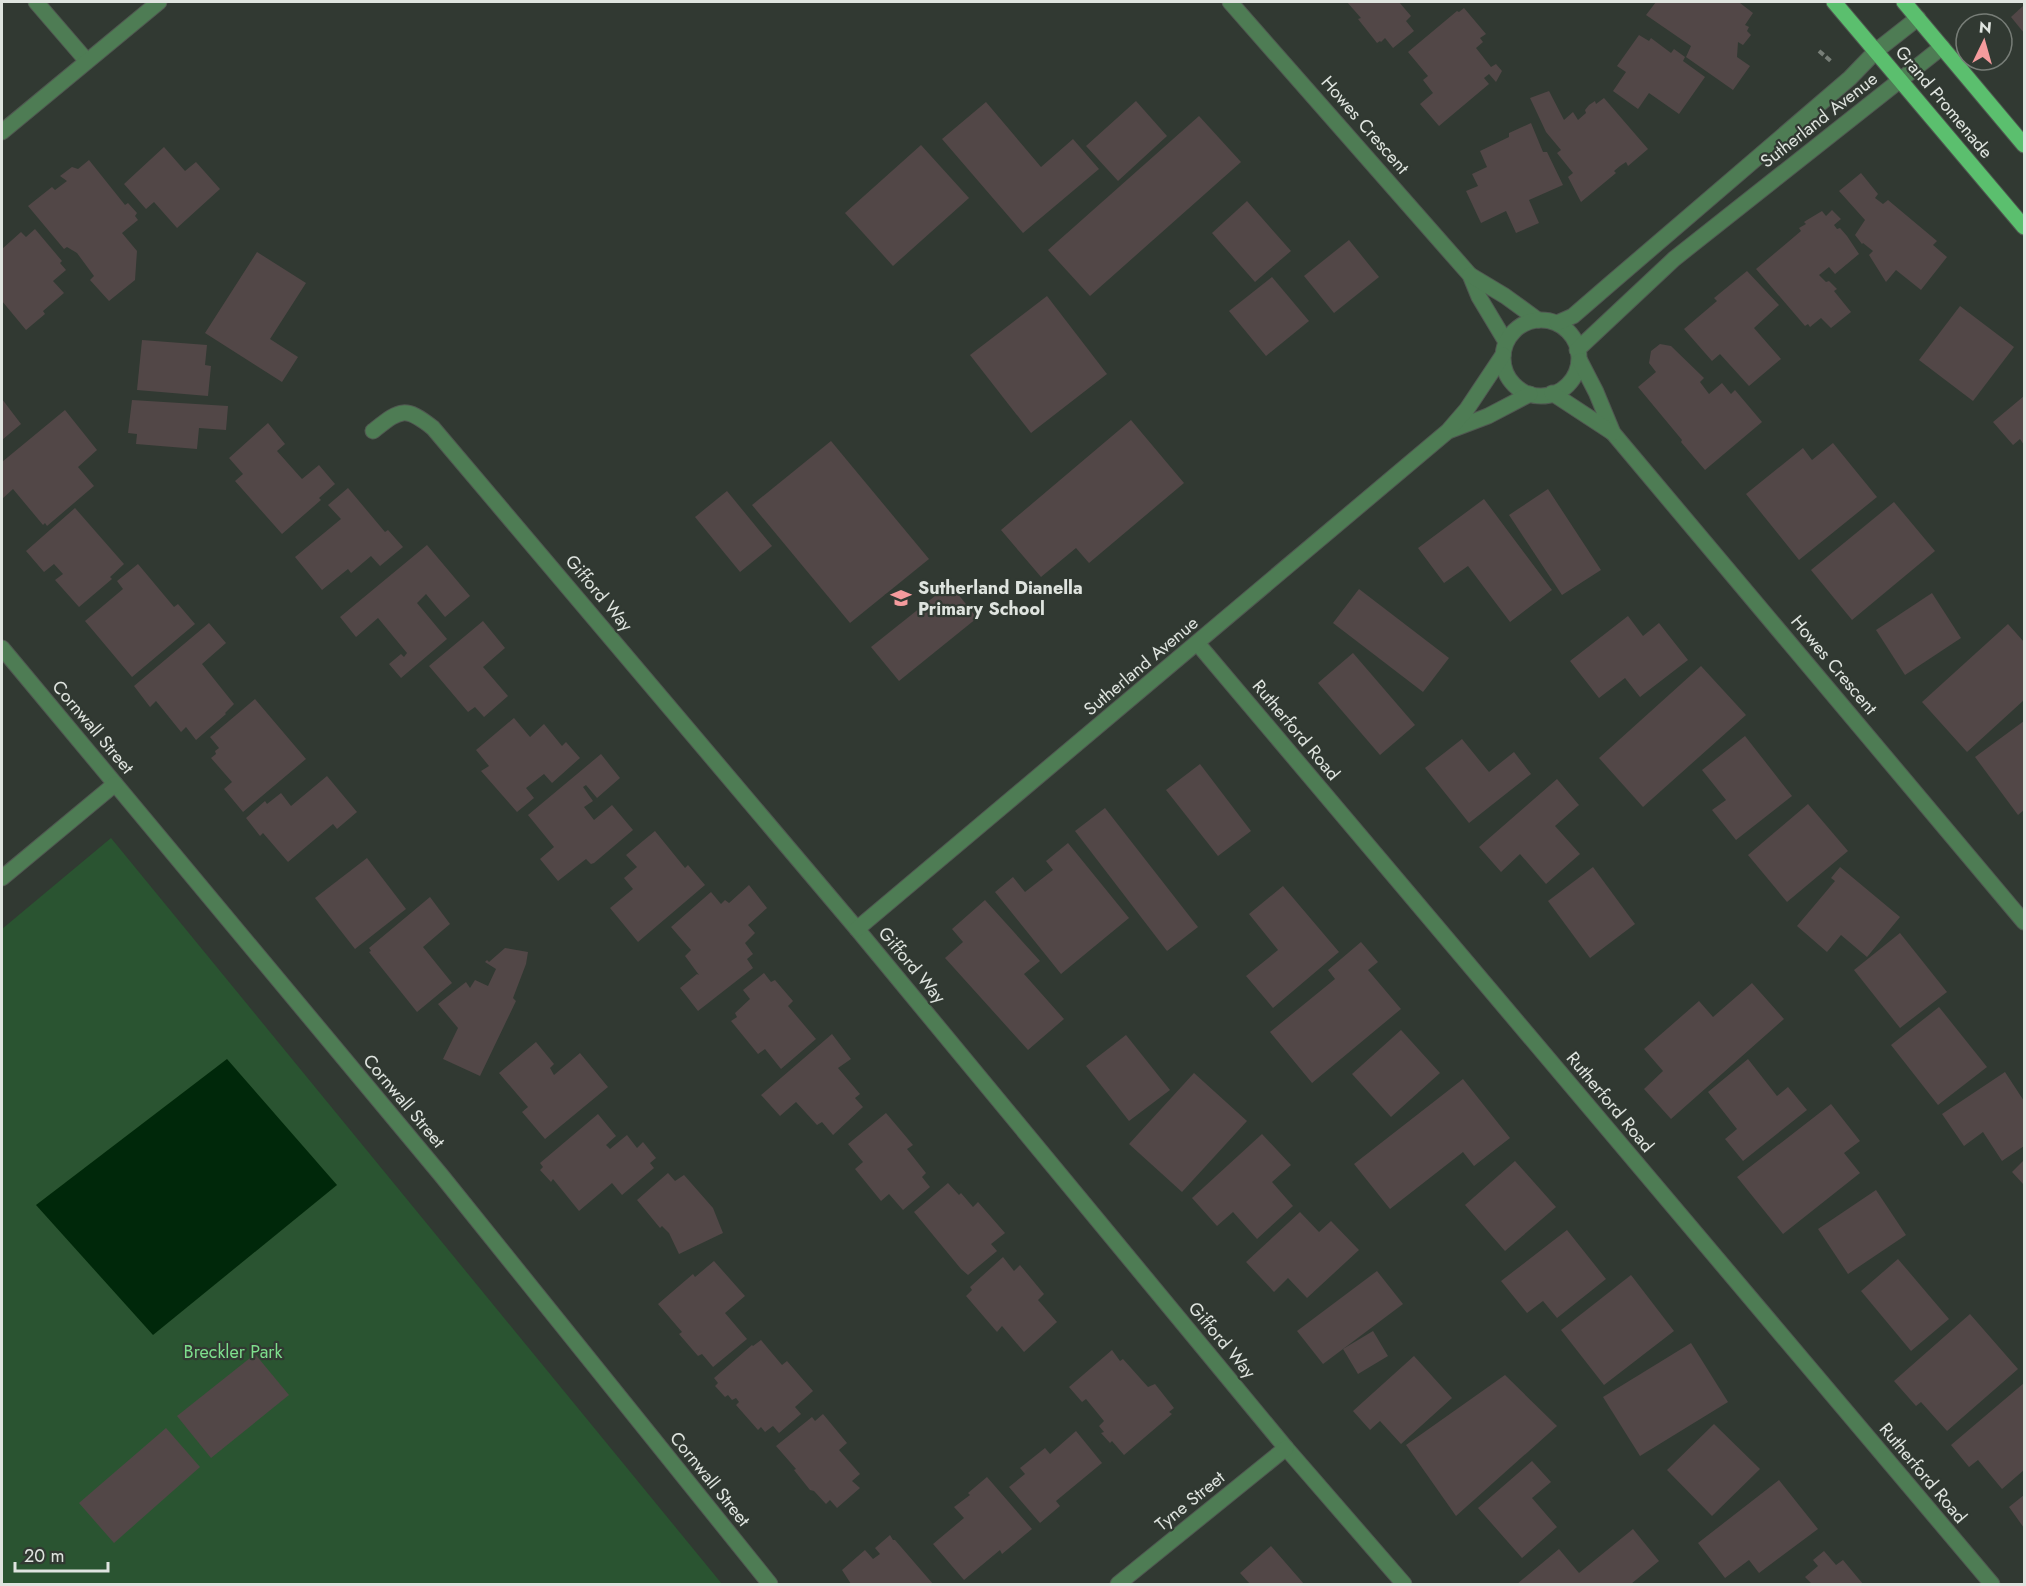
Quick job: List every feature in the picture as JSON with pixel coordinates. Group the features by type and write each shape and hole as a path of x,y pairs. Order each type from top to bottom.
{"main road":[{"name":"Grand Promenade","path":"1834,2 2025,227"},
{"name":"Grand Promenade","path":"1904,2 2025,145"}],"street":[{"path":"36,2 86,60"},
{"path":"2,132 86,60 159,2"},
{"name":"Howes Crescent","path":"1230,2 1470,275 1505,296 1538,320"},
{"name":"Sutherland Avenue","path":"1557,323 1573,316 1850,78 1876,51 1918,18"},
{"name":"Sutherland Avenue","path":"1578,355 1674,259 1942,47"},
{"path":"1731,180 1748,201"},
{"name":"Howes Crescent","path":"1470,275 1505,348"},
{"path":"1538,320 1551,320 1568,331 1576,341 1578,355 1576,373 1569,385 1558,392 1543,396 1530,394 1518,388 1510,380 1505,368 1505,348 1514,331 1525,323 1538,320"},
{"name":"Sutherland Avenue","path":"857,929 1448,432 1467,409 1505,348"},
{"name":"Howes Crescent","path":"1578,355 1613,433"},
{"name":"Howes Crescent","path":"1552,393 1613,433 2025,922"},
{"name":"Sutherland Avenue","path":"1448,432 1488,416 1530,394"},
{"name":"Gifford Way","path":"373,430 395,413 414,413 433,428 857,929 1286,1448 1404,1584"},
{"name":"Rutherford Road","path":"1198,644 1992,1584"},
{"name":"Cornwall Street","path":"2,648 441,1175 770,1584"},
{"path":"2,878 115,784"},
{"name":"Tyne Street","path":"1118,1584 1286,1448"}],"green space":[{"name":"Breckler Park","path":"111,838 722,1584 2,1584 2,929"}],"shaded area":[{"path":"227,1059 337,1185 153,1335 36,1205"}],"building":[{"path":"1347,2 1399,2 1411,16 1406,21 1414,31 1393,48 1385,38 1377,43 1358,19 1361,18"},
{"path":"1656,2 1741,2 1753,13 1745,25 1749,27 1747,31 1751,35 1743,45 1738,42 1737,57 1750,66 1733,90 1686,57 1691,46 1646,15"},
{"path":"2024,5 2024,33 2014,21 2014,14"},
{"path":"1464,8 1486,34 1480,38 1483,42 1476,48 1491,67 1496,64 1502,71 1496,82 1489,74 1484,78 1489,84 1439,126 1420,104 1433,93 1423,80 1428,76 1408,52 1457,11"},
{"path":"1639,35 1649,41 1651,38 1671,53 1674,49 1685,57 1683,61 1705,77 1679,114 1649,93 1638,109 1613,91 1626,72 1617,66"},
{"path":"1549,91 1564,120 1573,112 1578,120 1586,113 1585,110 1589,105 1595,101 1596,104 1604,98 1648,149 1628,166 1626,162 1620,166 1614,171 1616,173 1581,202 1568,177 1573,173 1557,153 1561,150 1546,132 1530,98"},
{"path":"1136,101 1167,136 1118,181 1086,146"},
{"path":"986,102 1041,167 1073,139 1099,169 1023,233 942,139"},
{"path":"1199,116 1241,162 1090,296 1048,250"},
{"path":"1531,123 1543,152 1547,152 1563,185 1529,200 1539,223 1516,233 1506,211 1481,223 1466,191 1478,186 1472,174 1487,167 1480,151 1509,137 1509,133"},
{"path":"921,145 969,198 893,266 845,213"},
{"path":"164,147 185,171 196,162 220,189 177,228 154,202 146,209 124,184"},
{"path":"89,160 125,205 128,203 137,213 135,216 138,220 122,233 137,251 135,280 109,301 90,280 94,276 77,253 67,247 64,249 28,206 52,187 55,190 67,181 60,176 72,167 78,169"},
{"path":"1861,173 1878,194 1875,198 1883,204 1888,200 1937,241 1933,245 1947,257 1921,290 1896,270 1886,282 1869,255 1873,251 1862,244 1855,235 1865,220 1839,191"},
{"path":"1247,201 1291,251 1255,282 1212,233"},
{"path":"1832,210 1841,219 1834,225 1847,236 1859,254 1835,274 1829,267 1819,275 1837,289 1834,291 1851,312 1831,328 1821,318 1810,327 1808,324 1805,326 1756,269 1801,231 1799,228 1806,224 1804,222 1822,211 1826,216"},
{"path":"35,229 62,261 60,263 66,270 53,281 64,293 26,330 2,301 2,249 21,232 26,237"},
{"path":"1349,240 1379,277 1334,313 1304,276"},
{"path":"257,252 306,283 270,339 298,357 282,382 205,333"},
{"path":"1747,271 1779,305 1754,328 1781,359 1749,386 1720,354 1712,361 1684,329 1717,301 1714,298"},
{"path":"1272,277 1309,321 1266,356 1229,311"},
{"path":"1047,296 1107,374 1031,433 970,355"},
{"path":"1960,306 2014,347 1973,401 1919,360"},
{"path":"142,340 207,345 205,365 211,366 208,396 137,390"},
{"path":"1660,344 1671,346 1704,378 1700,382 1709,394 1722,383 1731,394 1735,390 1762,422 1705,470 1638,387 1656,372 1649,363 1651,351"},
{"path":"2024,396 2024,445 2020,439 2013,445 1993,422"},
{"path":"2,399 21,424 2,440"},
{"path":"132,400 228,406 226,430 199,428 197,449 136,444 137,434 128,433"},
{"path":"65,410 97,450 78,467 94,486 47,526 45,523 43,525 13,489 2,499 2,462"},
{"path":"1131,420 1184,483 1089,563 1076,548 1041,577 1001,530"},
{"path":"268,423 285,444 277,451 302,479 319,465 335,484 319,498 321,500 282,534 235,481 243,474 229,458"},
{"path":"831,441 929,559 850,623 752,505"},
{"path":"1833,443 1877,497 1799,560 1746,494 1803,448 1812,460"},
{"path":"348,488 385,532 388,530 403,547 380,566 371,556 351,573 348,569 322,590 295,557 341,519 328,505"},
{"path":"1548,489 1601,570 1562,595 1509,515"},
{"path":"727,491 772,546 740,572 695,517"},
{"path":"1484,499 1552,590 1510,622 1468,566 1444,583 1418,548"},
{"path":"1894,502 1935,551 1852,620 1811,570"},
{"path":"75,508 124,564 110,577 112,579 79,607 55,580 63,574 54,564 44,572 26,551"},
{"path":"427,545 470,596 445,617 426,594 417,603 447,639 401,678 389,664 401,654 404,657 407,653 378,618 356,637 340,617"},
{"path":"138,564 174,607 178,604 195,624 132,677 85,621 123,589 117,581"},
{"path":"950,584 977,618 899,681 871,647"},
{"path":"1359,589 1449,658 1423,692 1333,623"},
{"path":"1932,593 1961,638 1905,675 1876,630"},
{"path":"1628,616 1643,636 1659,623 1688,660 1640,697 1625,678 1599,698 1570,661"},
{"path":"483,621 505,648 483,667 508,696 484,717 475,707 468,712 429,666"},
{"path":"209,623 226,643 202,664 234,704 196,740 186,727 181,732 156,701 150,707 134,686"},
{"path":"2008,624 2024,642 2024,700 1967,752 1922,702"},
{"path":"1353,653 1415,725 1380,755 1318,683"},
{"path":"1701,666 1746,715 1643,807 1599,758"},
{"path":"255,699 306,759 243,812 224,789 232,782 211,758 219,748 210,737"},
{"path":"514,718 530,737 544,724 562,746 566,742 580,758 552,783 544,774 526,788 534,798 517,812 481,771 489,766 476,750"},
{"path":"2024,721 2024,810 2018,815 1975,757"},
{"path":"1745,736 1792,796 1736,840 1712,810 1726,800 1702,770"},
{"path":"1462,739 1489,772 1514,752 1531,774 1469,823 1425,768"},
{"path":"601,754 620,778 597,798 586,785 583,787 593,801 584,807 594,820 612,805 633,830 594,863 591,864 586,859 558,881 540,859 554,847 528,815"},
{"path":"1200,764 1251,831 1218,856 1166,790"},
{"path":"327,776 357,812 337,829 333,824 288,862 263,833 260,836 246,818 265,801 267,804 281,793 291,806"},
{"path":"1557,779 1579,805 1555,826 1580,854 1546,884 1520,854 1501,872 1479,847"},
{"path":"1808,804 1848,851 1787,902 1748,855"},
{"path":"1105,808 1198,927 1167,951 1075,831"},
{"path":"655,831 685,868 688,865 705,885 638,942 610,908 633,889 624,878 637,867 626,855"},
{"path":"1068,843 1129,918 1061,974 995,892 1013,877 1025,892 1053,870 1046,861"},
{"path":"367,858 406,909 355,949 315,898"},
{"path":"1593,867 1635,924 1590,958 1548,901"},
{"path":"1840,867 1900,917 1867,957 1841,935 1827,952 1797,926 1835,881 1831,878"},
{"path":"749,885 767,908 748,925 755,933 745,943 753,954 747,959 753,968 698,1011 680,988 697,974 699,975 685,956 691,950 671,927 711,892 721,904 725,900 729,903"},
{"path":"1283,886 1339,952 1273,1008 1246,976 1278,950 1249,914"},
{"path":"430,897 450,924 423,947 452,983 417,1012 369,952 371,951 369,948"},
{"path":"985,900 1040,961 1024,974 1064,1019 1028,1050 945,958 963,942 952,929"},
{"path":"1900,933 1947,992 1900,1028 1854,970"},
{"path":"1361,942 1378,962 1368,970 1401,1009 1312,1083 1270,1032 1335,979 1328,970"},
{"path":"505,948 528,952 526,964 513,998 516,1001 480,1076 443,1059 458,1028 438,1004 466,982 470,988 475,980 488,986 496,969 485,962 487,960 489,962"},
{"path":"764,973 771,982 775,980 793,1001 788,1006 816,1039 781,1069 765,1049 758,1054 731,1021 737,1017 735,1013 750,999 743,990"},
{"path":"1752,983 1784,1019 1671,1119 1644,1089 1663,1071 1644,1049 1699,1001 1713,1017"},
{"path":"1939,1007 1987,1067 1938,1105 1891,1045"},
{"path":"1401,1030 1440,1073 1391,1117 1352,1074"},
{"path":"832,1034 851,1059 838,1068 860,1094 855,1098 863,1107 833,1135 822,1122 817,1125 796,1102 780,1116 761,1095"},
{"path":"1126,1035 1170,1090 1129,1121 1086,1066"},
{"path":"536,1042 554,1064 550,1068 554,1075 580,1053 608,1087 545,1139 522,1112 528,1107 499,1073"},
{"path":"1748,1059 1777,1096 1788,1087 1807,1110 1743,1161 1725,1139 1737,1129 1708,1092"},
{"path":"2005,1072 2024,1101 2024,1146 2002,1161 1983,1132 1964,1146 1942,1114"},
{"path":"1194,1073 1247,1121 1182,1192 1129,1144"},
{"path":"1463,1079 1510,1138 1474,1166 1463,1152 1390,1209 1354,1164"},
{"path":"1831,1104 1860,1141 1844,1153 1860,1173 1783,1234 1737,1177"},
{"path":"886,1113 913,1145 907,1149 926,1173 922,1177 930,1187 903,1210 889,1194 881,1201 855,1169 863,1162 848,1144"},
{"path":"598,1114 616,1136 606,1145 610,1149 627,1135 637,1148 643,1142 656,1158 650,1163 654,1168 622,1195 612,1183 579,1211 553,1179 551,1182 540,1170 543,1167 540,1163"},
{"path":"1262,1134 1291,1165 1272,1182 1293,1206 1257,1239 1233,1212 1217,1226 1192,1198"},
{"path":"2024,1160 2024,1185 2012,1172"},
{"path":"1515,1161 1556,1207 1505,1251 1465,1205"},
{"path":"668,1173 675,1181 684,1175 713,1208 723,1233 679,1254 669,1233 662,1226 660,1228 637,1200"},
{"path":"948,1183 973,1207 978,1202 1005,1233 991,1244 997,1251 968,1275 914,1212"},
{"path":"1876,1190 1906,1235 1848,1274 1818,1229"},
{"path":"1300,1212 1319,1232 1331,1221 1359,1250 1307,1298 1288,1278 1274,1292 1246,1262"},
{"path":"1567,1230 1606,1279 1557,1318 1543,1301 1527,1313 1501,1281"},
{"path":"1003,1257 1014,1271 1020,1265 1044,1294 1038,1300 1057,1322 1024,1352 1002,1326 997,1332 966,1296 972,1290 970,1287"},
{"path":"1898,1259 1949,1319 1911,1351 1861,1291"},
{"path":"714,1261 745,1296 725,1313 747,1339 713,1367 702,1354 698,1356 679,1334 682,1332 658,1304 693,1274 695,1277"},
{"path":"1377,1271 1403,1304 1323,1364 1297,1331"},
{"path":"1631,1275 1674,1331 1604,1385 1561,1330"},
{"path":"1970,1314 2018,1369 1947,1431 1921,1402 1916,1406 1894,1381"},
{"path":"1373,1331 1388,1356 1358,1374 1343,1349"},
{"path":"761,1340 782,1365 787,1361 813,1391 795,1407 801,1414 779,1433 773,1426 765,1432 761,1427 758,1430 736,1405 739,1402 736,1398 732,1400 728,1395 725,1397 715,1386 718,1383 714,1378"},
{"path":"1691,1343 1728,1402 1640,1456 1603,1397"},
{"path":"1112,1350 1120,1361 1123,1359 1148,1387 1155,1384 1174,1408 1169,1412 1172,1414 1124,1455 1112,1441 1110,1443 1101,1433 1104,1432 1099,1426 1104,1421 1086,1399 1082,1402 1069,1387"},
{"path":"255,1354 289,1395 211,1458 177,1416"},
{"path":"1414,1356 1452,1398 1401,1444 1380,1421 1370,1430 1353,1411"},
{"path":"1505,1375 1557,1426 1456,1516 1406,1445"},
{"path":"2024,1383 2024,1470 2002,1489 1978,1460 1969,1467 1951,1445"},
{"path":"823,1414 847,1443 839,1450 860,1474 852,1481 860,1488 837,1508 830,1500 826,1504 814,1491 810,1490 776,1446 812,1417 815,1421"},
{"path":"1714,1424 1760,1469 1712,1516 1667,1470"},
{"path":"166,1428 200,1467 114,1543 79,1503"},
{"path":"1076,1431 1102,1463 1056,1501 1060,1506 1040,1523 1009,1487 1025,1474 1020,1468 1045,1448 1050,1454"},
{"path":"1532,1461 1551,1482 1532,1498 1557,1527 1522,1558 1478,1508"},
{"path":"987,1477 1032,1529 1002,1554 1000,1550 964,1580 933,1544 964,1518 954,1507 970,1495 968,1493"},
{"path":"1779,1480 1818,1529 1759,1573 1749,1560 1725,1578 1698,1543"},
{"path":"2024,1495 2024,1528 2009,1507"},
{"path":"1633,1529 1659,1561 1631,1584 1517,1584 1559,1549 1579,1573"},
{"path":"890,1535 933,1584 851,1584 842,1570 865,1550 873,1559 880,1554 875,1548"},
{"path":"1271,1546 1304,1584 1250,1584 1240,1573"},
{"path":"1824,1551 1836,1565 1843,1560 1863,1584 1812,1584 1805,1577 1818,1566 1813,1560"}],"place":[{"name":"Sutherland Dianella Primary School","path":"901,598"}]}
